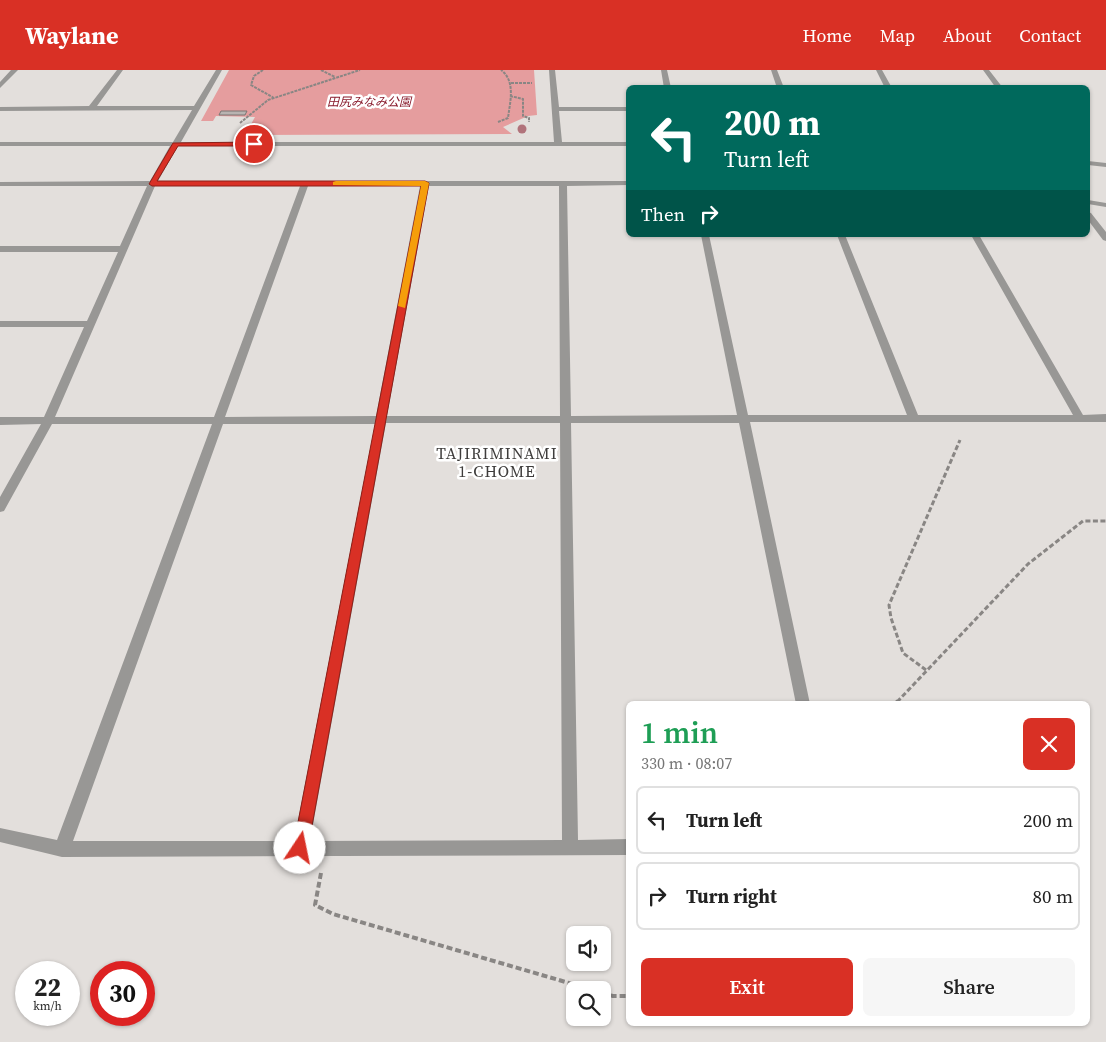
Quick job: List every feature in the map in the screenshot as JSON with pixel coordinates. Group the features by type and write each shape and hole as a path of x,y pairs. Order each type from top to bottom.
{"street":[{"path":"0,86 15,70"},
{"path":"91,108 120,70"},
{"path":"0,508 48,421 152,184 219,70"},
{"path":"552,70 558,144"},
{"path":"664,70 667,85"},
{"path":"774,70 780,85"},
{"path":"879,70 887,85"},
{"path":"986,70 998,85"},
{"path":"0,109 197,108"},
{"path":"555,109 626,109"},
{"path":"0,144 626,144"},
{"path":"1090,163 1106,165"},
{"path":"300,848 425,183"},
{"path":"563,183 570,847"},
{"path":"0,184 626,183"},
{"path":"62,849 305,184"},
{"path":"1090,202 1106,205"},
{"path":"1090,217 1106,238"},
{"path":"705,237 802,701"},
{"path":"842,237 914,419"},
{"path":"976,237 1080,418"},
{"path":"0,249 123,249"},
{"path":"0,324 91,324"},
{"path":"0,421 1106,418"},
{"path":"0,835 62,849 626,847"}],"path":[{"path":"263,70 254,76 251,85 275,98"},
{"path":"322,71 328,70"},
{"path":"238,125 249,117 258,106 275,98 360,70"},
{"path":"494,124 508,118 511,83 508,74 501,70"},
{"path":"322,71 335,77"},
{"path":"511,83 535,82"},
{"path":"510,96 523,99 523,116 529,118 529,122"},
{"path":"926,670 903,653 891,618 889,605 969,418"},
{"path":"898,701 1028,564 1082,521 1106,521"},
{"path":"325,848 315,905 333,914 566,982"},
{"path":"611,995 626,996"}],"green space":[{"name":"田尻みなみ公園","path":"229,70 534,70 537,115 528,116 503,127 512,134 245,135 255,117 216,116 213,121 201,121"}],"building":[{"path":"221,111 247,111 245,115 219,115"}],"slow traffic":[{"path":"336,184 425,183 402,306"}],"district":[{"name":"TAJIRIMINAMI 1-CHOME","path":"497,462"}],"route":[{"path":"254,144 176,144 152,184 425,183 300,848"}]}
